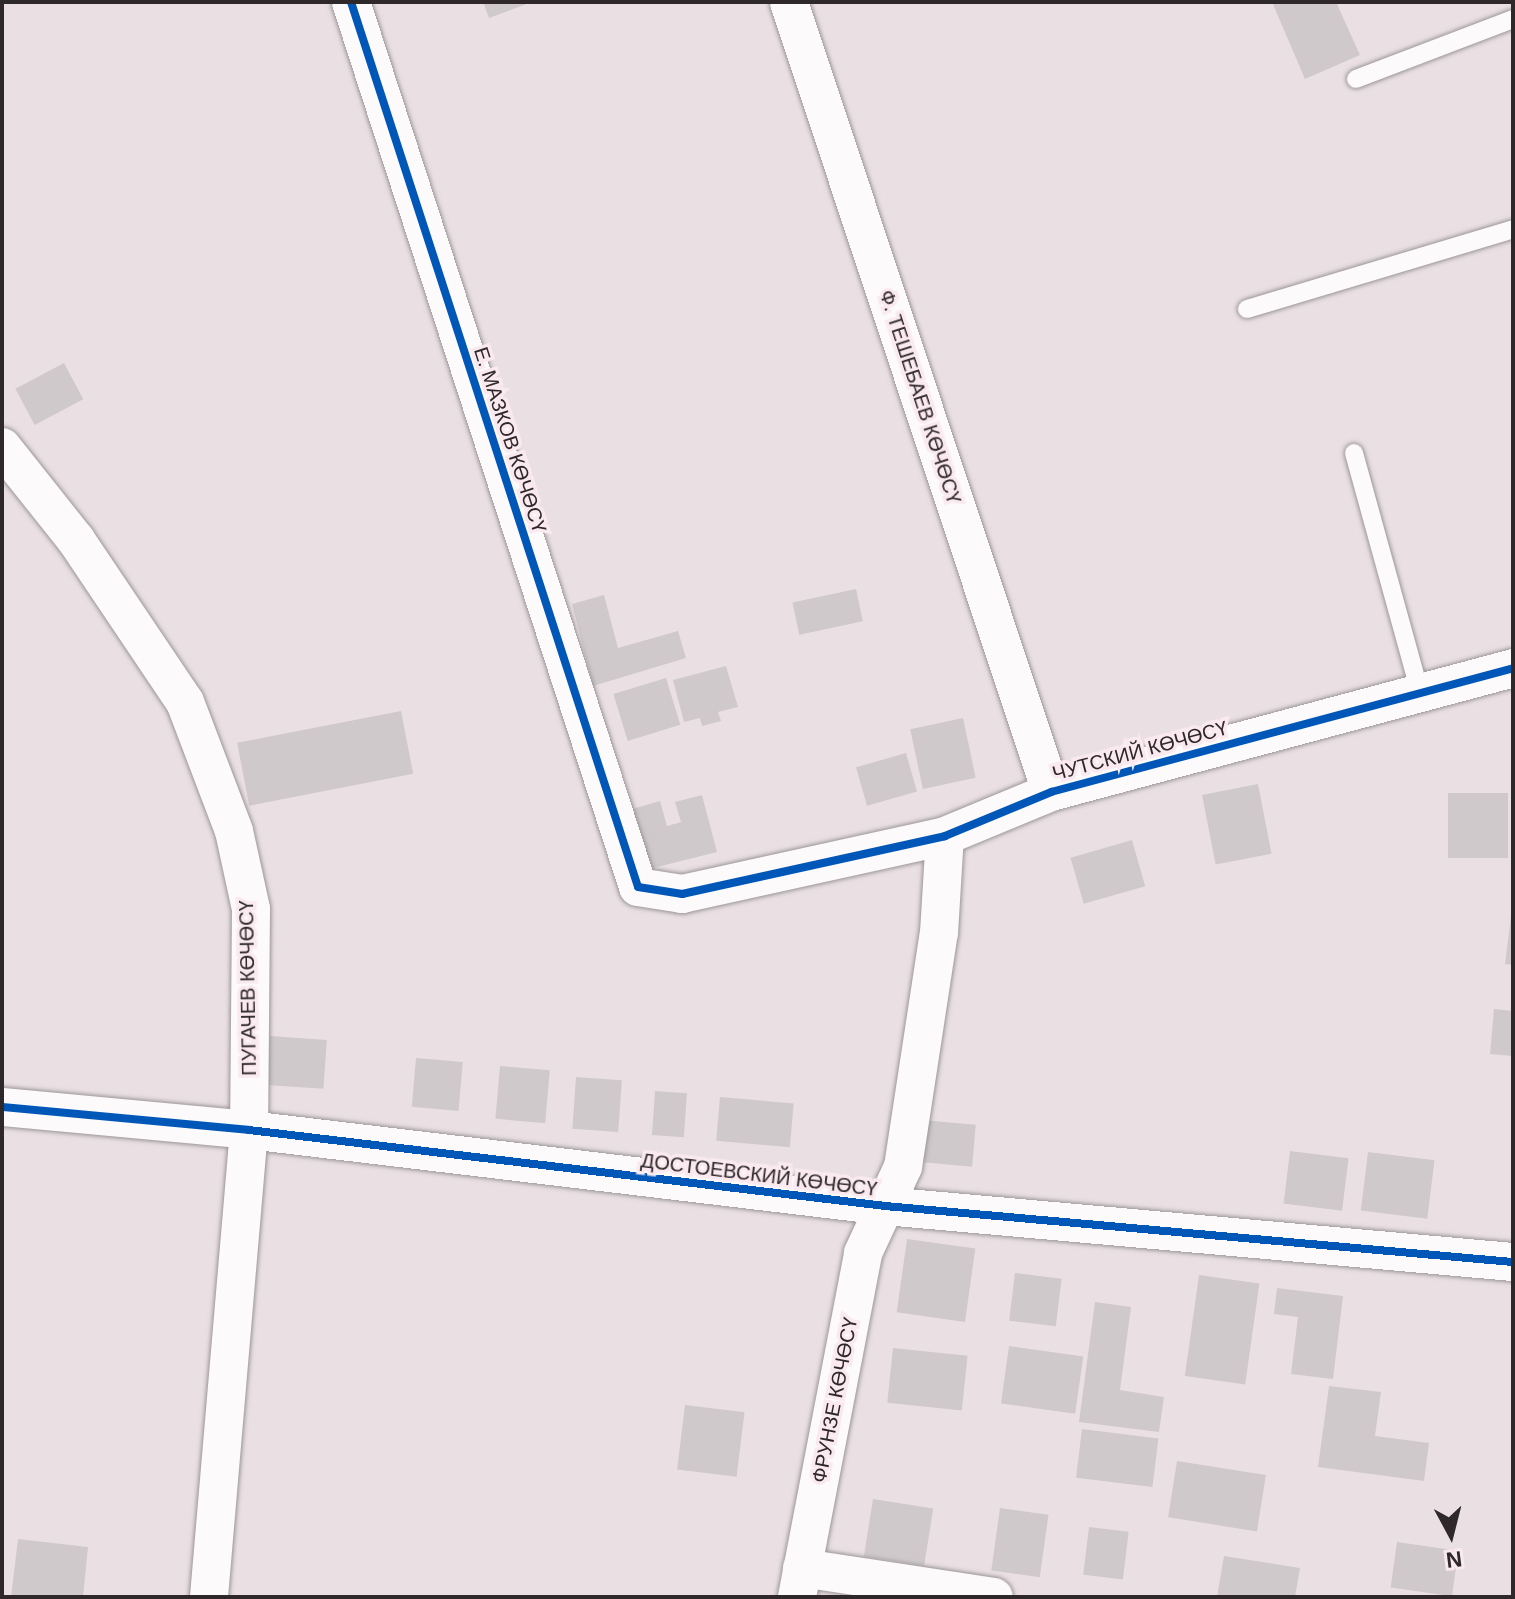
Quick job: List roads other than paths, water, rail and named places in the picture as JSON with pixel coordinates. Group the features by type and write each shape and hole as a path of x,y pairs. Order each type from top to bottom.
{"street":[{"name":"Е. МАЗКОВ КӨЧӨСҮ","path":"351,2 638,887"},
{"name":"Ф. ТЕШЕБАЕВ КӨЧӨСҮ","path":"789,2 1051,792"},
{"name":"ПУГАЧЕВ КӨЧӨСҮ","path":"2,447 76,540 185,702 234,831 251,909 249,1130 209,1597"},
{"name":"ЧУТСКИЙ КӨЧӨСҮ","path":"638,887 682,894 945,836 1051,792 1513,668"},
{"name":"ФРУНЗЕ КӨЧӨСҮ","path":"800,1583 863,1253 903,1167 939,933 945,836"},
{"name":"ДОСТОЕВСКИЙ КӨЧӨСҮ","path":"2,1107 249,1130 885,1206 1513,1262"},
{"path":"800,1583 994,1597"}],"lane":[{"path":"1356,79 1513,19"},
{"path":"1247,309 1513,229"},
{"path":"1354,453 1420,692"}]}
